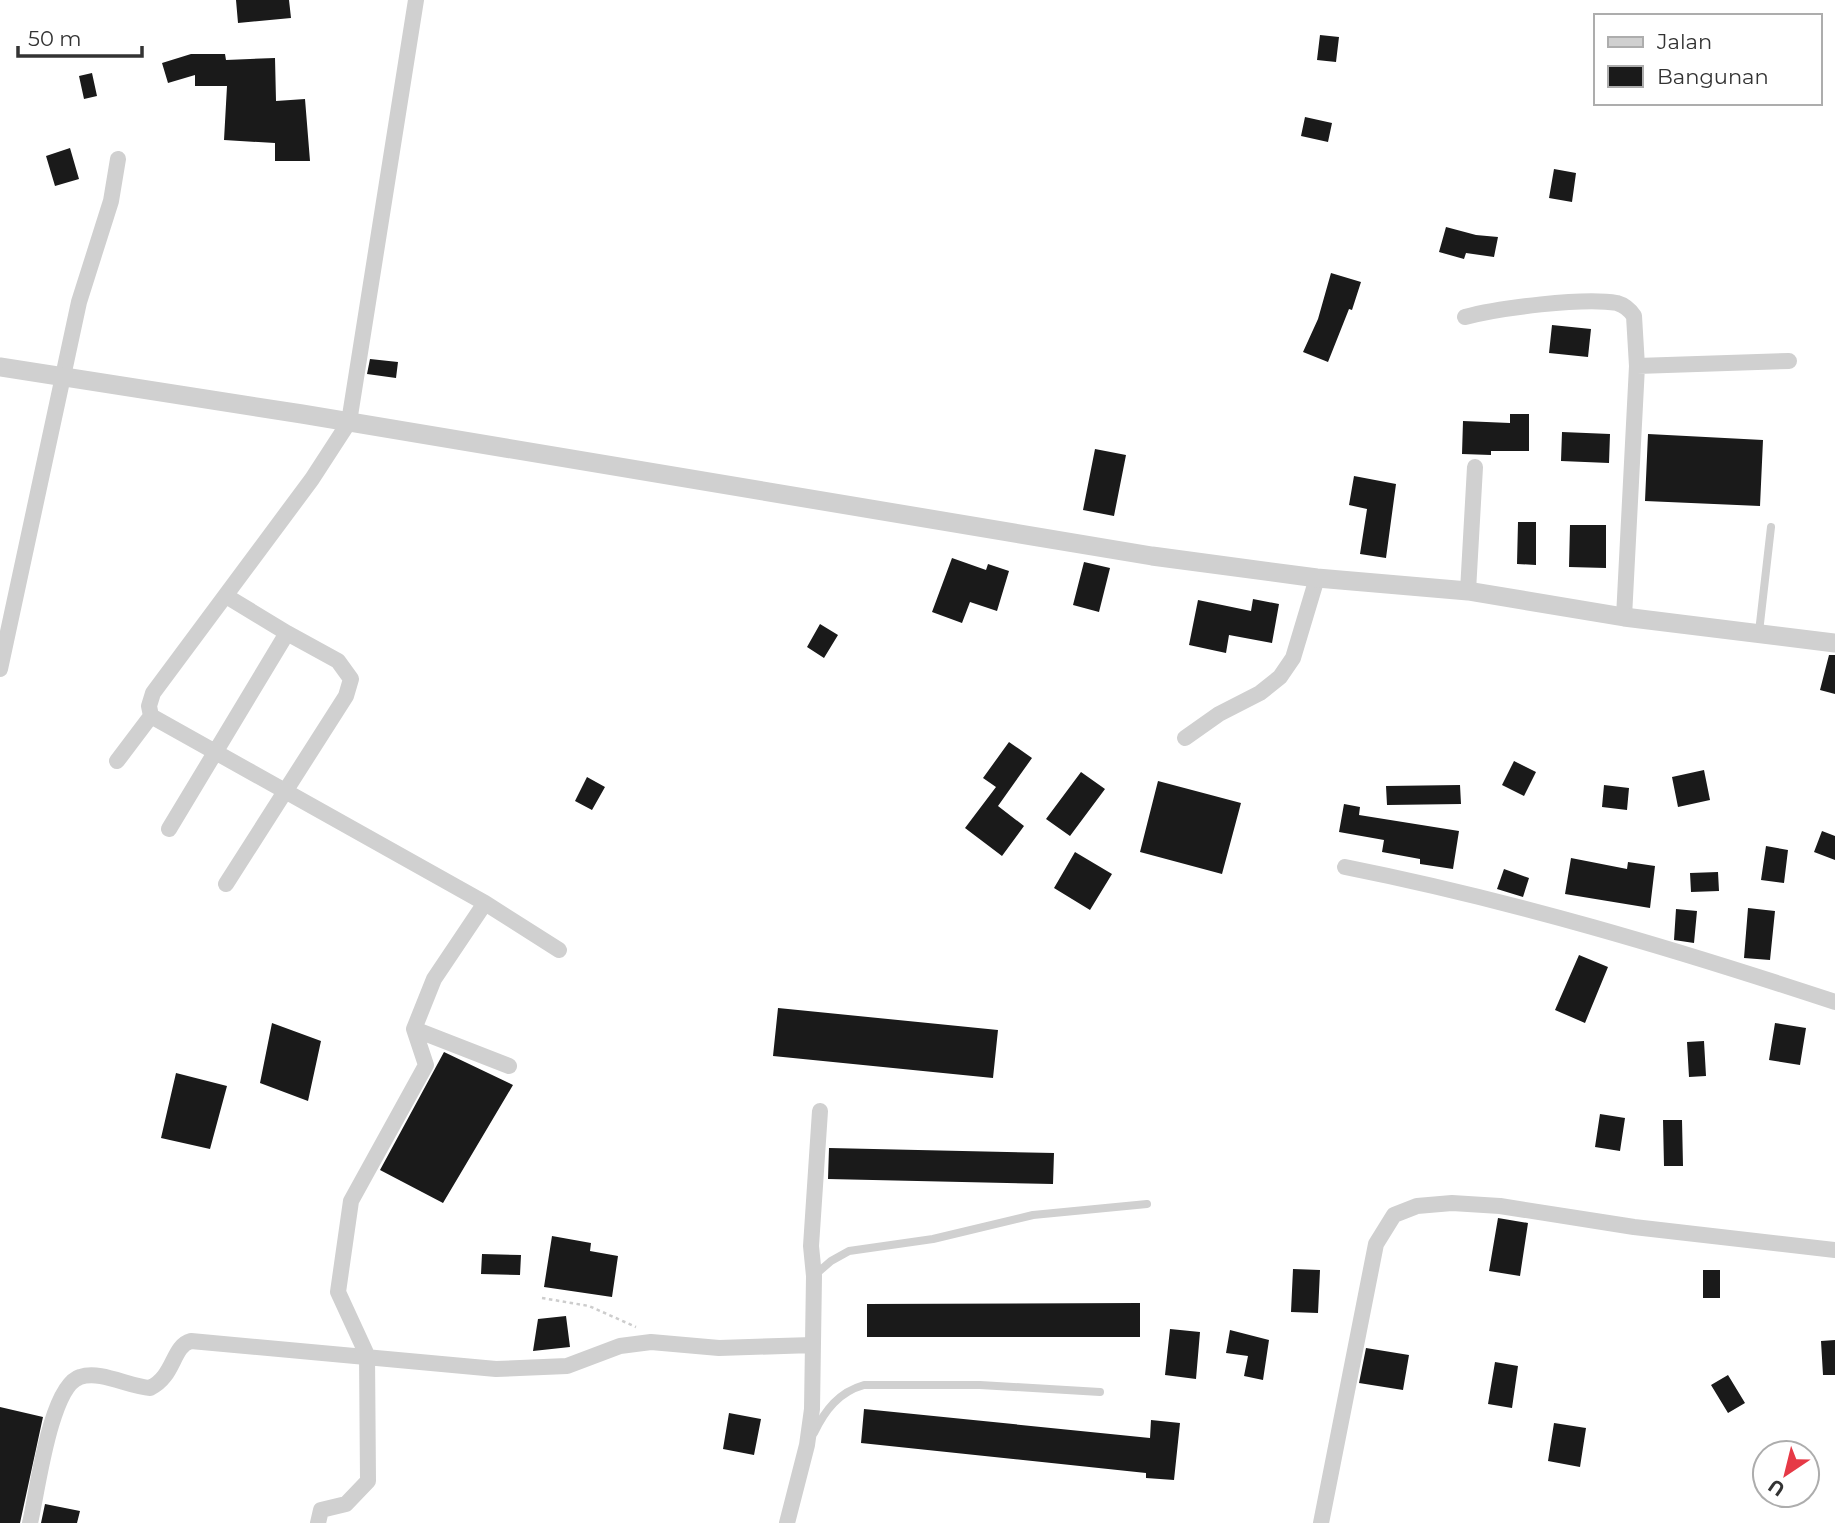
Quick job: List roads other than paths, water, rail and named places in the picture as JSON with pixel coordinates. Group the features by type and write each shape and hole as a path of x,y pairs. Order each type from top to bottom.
{"street":[{"path":"416,0 349,422 312,479 153,693 149,706 151,716 214,754 285,790 485,903 559,950"},
{"path":"0,669 79,302 111,201 118,159"},
{"path":"1465,317 1533,306 1617,303 1629,309 1637,324 1624,617"},
{"path":"1637,366 1789,361"},
{"path":"0,367 349,422 964,526 1317,578 1468,591 1624,617 1835,643"},
{"path":"1468,591 1475,467"},
{"path":"1185,738 1219,714 1260,693 1280,677 1295,651 1317,578"},
{"path":"226,596 338,661 351,679 346,696 226,884"},
{"path":"169,830 287,633"},
{"path":"117,761 151,716"},
{"path":"1345,867 1419,881 1550,916 1835,1002"},
{"path":"318,1523 321,1510 346,1504 368,1481 367,1355 338,1292 351,1201 426,1065 414,1029 434,979 485,903"},
{"path":"414,1029 509,1066"},
{"path":"787,1523 807,1446 812,1409 814,1276 811,1246 820,1111"},
{"path":"1321,1523 1376,1244 1394,1215 1431,1203 1500,1206 1634,1227 1835,1250"},
{"path":"30,1523 60,1398 80,1376 150,1388 164,1380 180,1347 191,1341 367,1355 496,1369 567,1366 620,1346 651,1342 719,1348 813,1345"}],"lane":[{"path":"1759,632 1771,527"},
{"path":"814,1276 831,1261 849,1251 933,1239 1033,1215 1147,1204"},
{"path":"807,1446 818,1423 839,1398 849,1390 864,1385 980,1385 1100,1392"}]}
